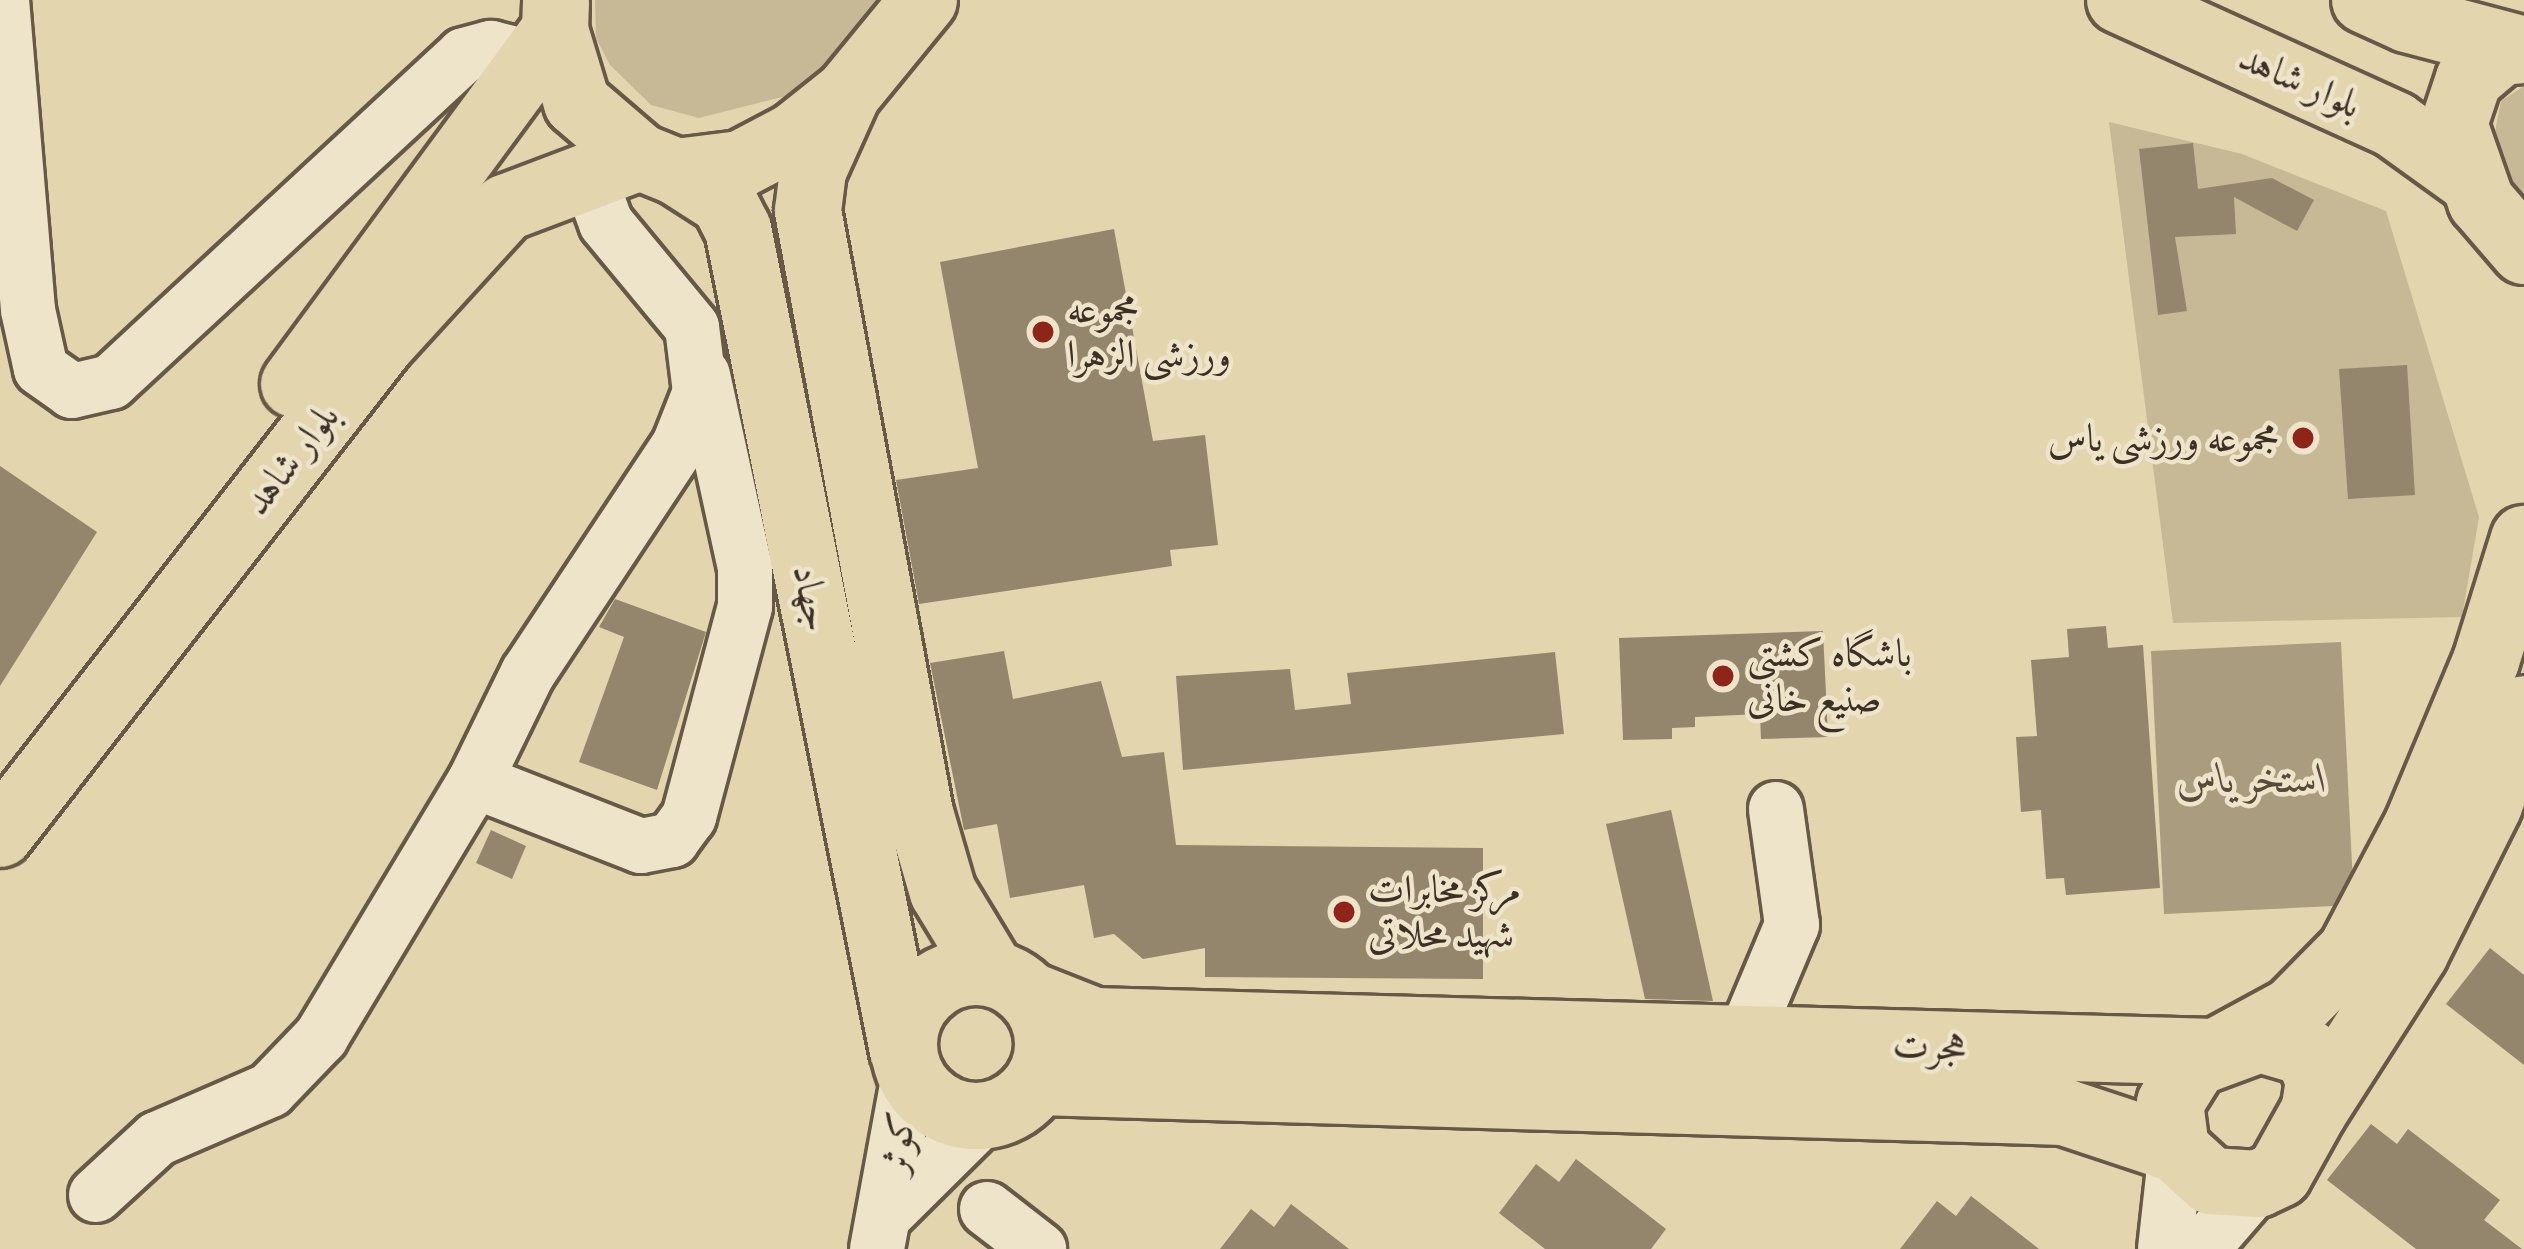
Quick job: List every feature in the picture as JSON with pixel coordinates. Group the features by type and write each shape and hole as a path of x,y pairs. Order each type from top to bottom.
{"main road":[{"path":"848,93 924,0"},
{"name":"بلوار شاهد","path":"2120,0 2396,125 2496,217"},
{"path":"2366,0 2524,50"},
{"name":"جهاد","path":"549,30 577,103 635,168 724,202 738,229 906,1063"},
{"name":"بلوار شاهد","path":"0,768 55,706 549,30"},
{"path":"2524,50 2501,52 2461,93 2454,124 2524,292"},
{"name":"جهاد","path":"848,93 813,171 808,211 920,813 944,892 1011,985"},
{"name":"بلوار شاهد","path":"0,834 381,344 505,208 635,168 769,152 848,93"},
{"name":"هجرت","path":"1011,985 1094,1021 2216,1052 2294,1010 2351,951 2434,784 2524,539"},
{"path":"2314,1111 2319,1081 2308,1053 2260,1039 2216,1052 2179,1081 2170,1103 2176,1149 2211,1181 2258,1184 2294,1158 2314,1111 2506,802 2524,709"},
{"path":"969,971 1011,985 1048,1038 1011,1099 940,1108 906,1063 904,1029 928,989 969,971"},
{"name":"هجرت","path":"1011,1099 2064,1112 2176,1149"}],"street":[{"path":"2,0 28,310 41,369 72,391 111,382 464,55 549,30"},
{"path":"476,781 641,846 672,840 689,818 745,608 745,568 692,327 606,223 635,168"},
{"path":"96,1195 157,1138 271,1090 321,1037 476,781 528,673 679,445 700,392 700,361"},
{"path":"1744,1039 1792,925 1777,809"},
{"name":"کوثر","path":"882,1230 906,1063"},
{"name":"کوثر","path":"882,1230 1011,1099"},
{"path":"2165,1249 2176,1149"},
{"path":"2202,1249 2258,1184"},
{"path":"987,1210 1039,1249"}],"shaded area":[{"path":"595,0 879,0 847,49 786,96 699,118 651,105 610,65 596,38"},
{"path":"2524,86 2524,211 2493,142 2501,101"},
{"name":"مجموعه ورزشی یاس","path":"2109,122 2242,154 2386,211 2479,517 2462,617 2173,623"}],"water":[{"name":"استخر یاس","path":"2341,642 2354,905 2164,914 2151,651"}],"building":[{"path":"2193,143 2198,189 2272,178 2314,200 2297,231 2234,197 2236,234 2175,237 2187,311 2158,315 2139,149"},
{"path":"1114,229 1153,441 1205,435 1218,545 1170,550 1172,566 919,604 896,480 978,468 940,262"},
{"path":"2407,365 2415,495 2348,499 2339,369"},
{"path":"0,466 97,532 0,686"},
{"path":"615,599 706,632 657,790 579,762 624,637 599,627"},
{"path":"2106,626 2108,648 2143,645 2160,888 2066,895 2064,878 2046,879 2041,810 2021,812 2016,737 2037,736 2031,660 2069,657 2067,629"},
{"name":"باشگاه کشتی صنیع خانی","path":"1823,631 1828,737 1761,739 1760,714 1695,717 1695,727 1672,728 1672,739 1623,740 1619,638"},
{"path":"1004,651 1013,699 1101,681 1122,757 1164,752 1176,845 1483,848 1483,979 1205,977 1205,948 1143,959 1114,934 1094,938 1084,885 1010,898 997,824 964,830 930,663"},
{"path":"1555,652 1564,734 1183,770 1176,676 1290,669 1295,710 1351,704 1347,673"},
{"path":"1671,810 1713,1001 1645,999 1606,824"},
{"path":"491,830 526,846 512,879 476,863"},
{"path":"2490,948 2524,975 2524,1065 2446,1004"},
{"path":"2371,1124 2397,1144 2408,1129 2500,1200 2484,1220 2522,1249 2416,1249 2327,1180"},
{"path":"1576,1159 1666,1229 1651,1249 1545,1249 1499,1213 1536,1164 1559,1182"},
{"path":"1971,1196 2039,1249 1900,1249 1937,1201 1956,1216"},
{"path":"1291,1204 1349,1249 1220,1249 1251,1209 1274,1227"}],"place":[{"name":"مجموعه ورزشی الزهرا","path":"1043,332"},
{"name":"مجموعه ورزشی یاس","path":"2303,438"},
{"name":"باشگاه کشتی صنیع خانی","path":"1723,676"},
{"name":"مرکز مخابرات شهید محلاتی","path":"1344,912"}]}
